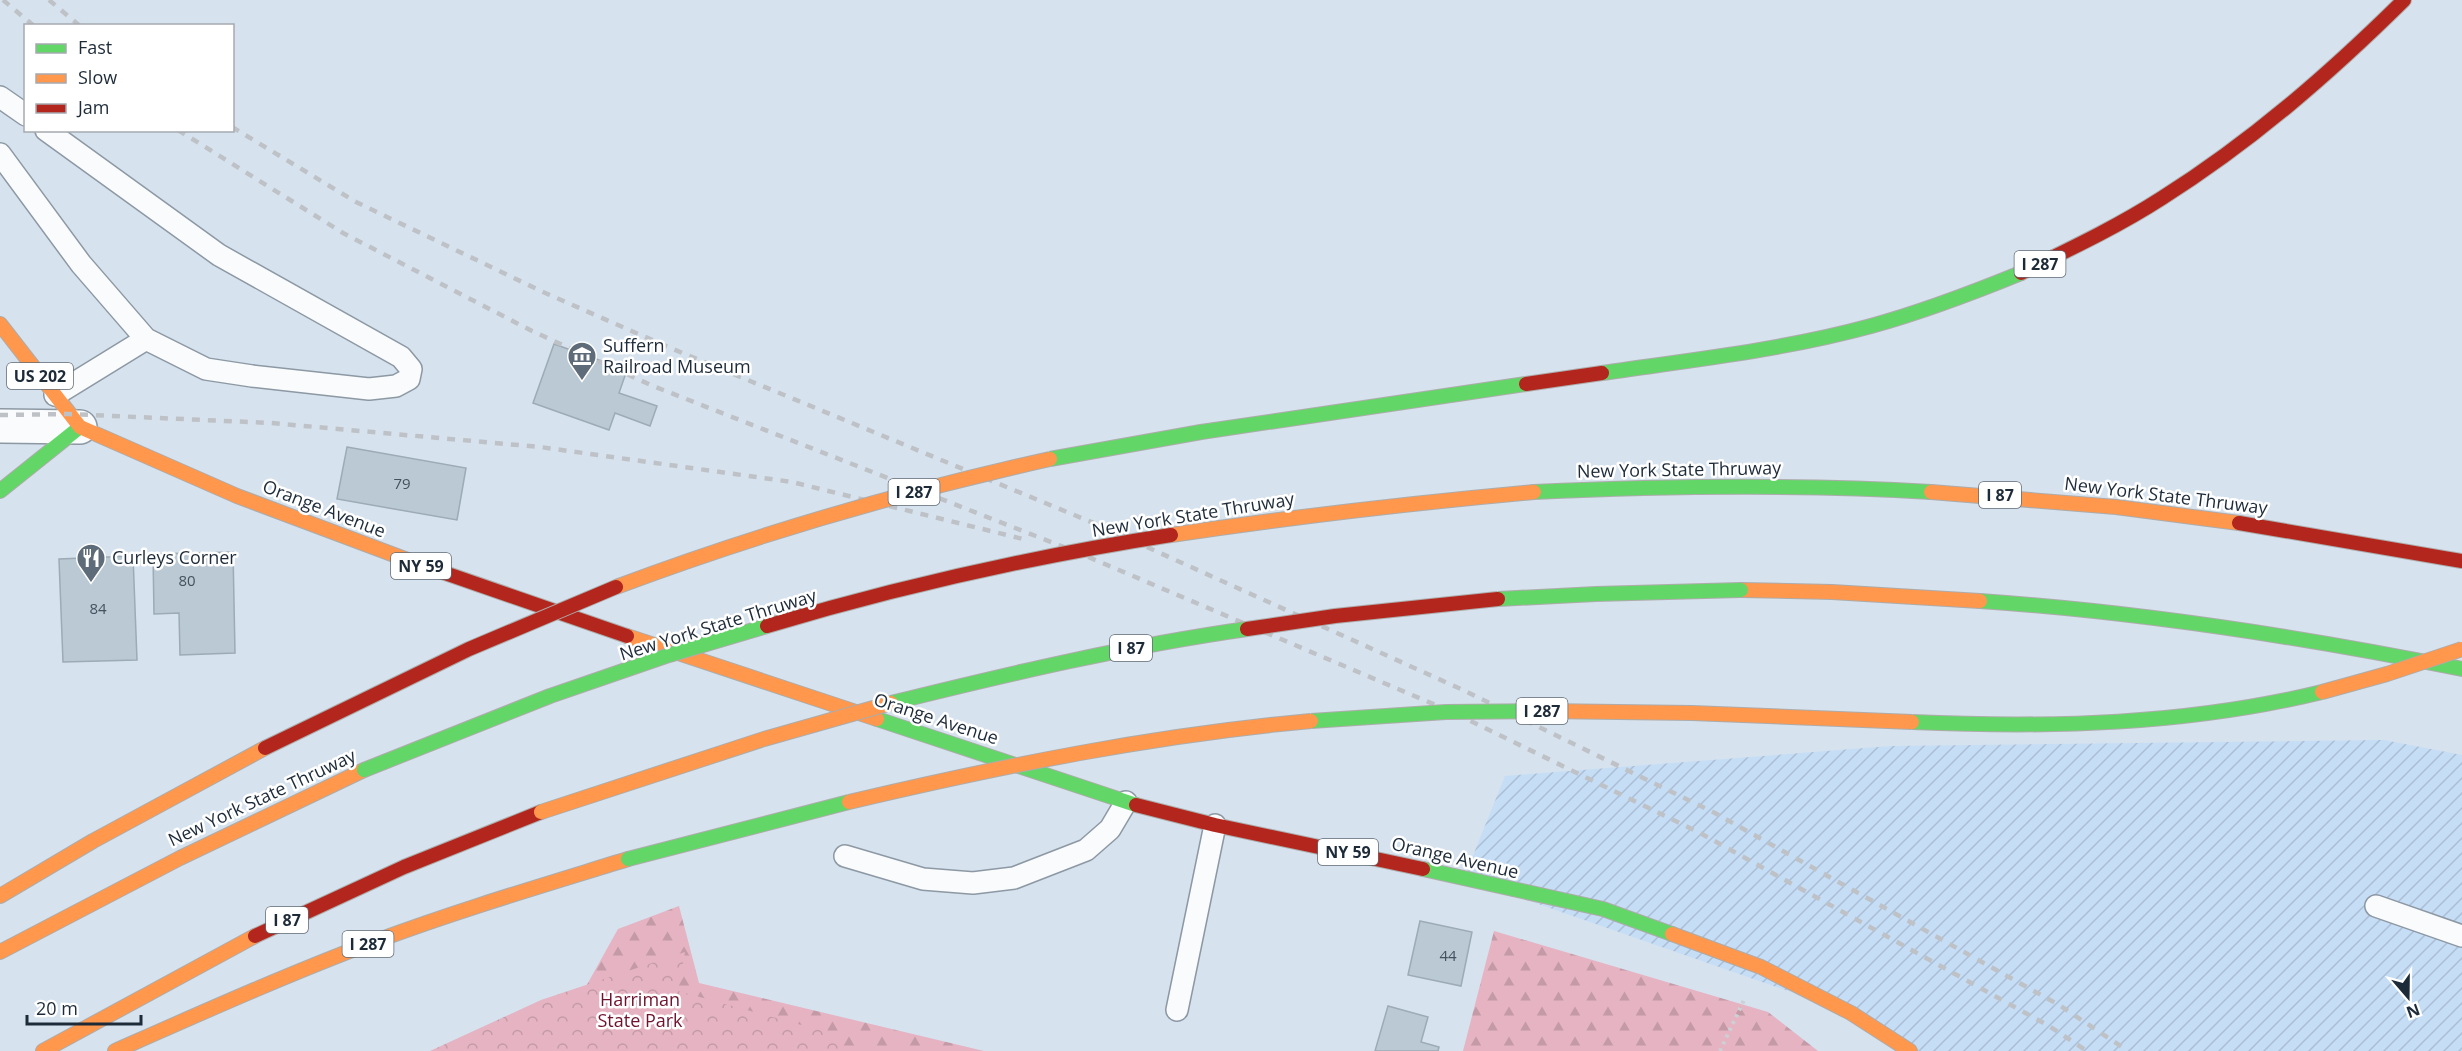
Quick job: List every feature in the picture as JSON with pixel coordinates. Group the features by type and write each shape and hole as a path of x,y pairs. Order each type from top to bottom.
{"main road":[{"name":"I 287","path":"0,896 93,841 265,748 444,659 560,610 716,550 861,506 1019,466 1097,450 1233,427 1779,346 1870,326 1946,303 2020,274 2151,206 2214,165 2267,127 2320,83 2404,0"},
{"name":"Orange Avenue","path":"0,324 80,427 237,496 464,582 1126,802 1215,825 1603,909 1761,967 1851,1014 1910,1051"},
{"path":"0,491 80,427"},
{"name":"New York State Thruway","path":"0,952 117,888 230,831 364,770 551,696 648,663 841,607 950,580 1158,537 1262,521 1441,499 1534,492 1635,486 1844,486 2049,499 2169,512 2362,541 2462,561"},
{"name":"I 87","path":"43,1051 280,923 404,867 541,812 697,758 868,708 985,679 1176,640 1308,620 1450,603 1628,592 1840,591 1943,597 2145,615 2342,645 2462,669"},
{"name":"I 287","path":"116,1051 245,993 377,941 628,860 845,803 962,776 1073,754 1285,724 1498,711 1706,714 2005,725 2150,721 2218,713 2284,701 2355,684 2462,649"}],"street":[{"path":"0,426 80,427"}],"lane":[{"path":"0,97 24,114"},
{"path":"0,154 81,264 146,339 206,369 252,376 369,389 396,386 409,379 411,369 401,357 219,255 49,132"},
{"path":"55,395 146,339"},
{"path":"845,855 923,879 974,883 1014,878 1086,850 1110,830 1126,802"},
{"path":"1177,1010 1215,825"},
{"path":"2376,906 2462,936"}],"path":[{"path":"1720,1051 1761,967"}],"shaded area":[{"path":"2384,740 2462,755 2462,1051 1910,1051 1851,1013 1464,878 1505,776 1891,746"}],"green space":[{"name":"Harriman State Park","path":"679,906 699,983 984,1051 550,1051 618,929"},
{"path":"1494,931 1768,1012 1818,1051 1463,1051"},
{"name":"Harriman State Park","path":"685,952 678,991 845,1037 842,1051 430,1051 541,1000"}],"building":[{"name":"Suffern Railroad Museum","path":"554,344 627,370 619,393 657,406 650,426 615,413 609,430 533,403"},
{"path":"347,447 466,468 457,520 337,499"},
{"path":"233,552 235,653 180,655 179,613 154,614 153,554"},
{"path":"133,556 137,660 63,662 59,559"},
{"path":"1420,921 1472,932 1461,986 1408,975"},
{"path":"1388,1006 1428,1017 1421,1042 1439,1047 1438,1051 1375,1051"}],"railway":[{"path":"3,0 32,24"},
{"path":"49,0 78,24"},
{"path":"234,128 356,202 543,292 668,347 1096,524 1463,690 1713,812 2059,1005 2128,1051"},
{"path":"181,132 343,233 532,331 653,386 1079,553 1452,712 1700,833 2049,1026 2087,1051"},
{"path":"0,415 69,414 271,423 540,447 792,482 1027,540"}],"traffic: fast":[{"path":"1602,373 1737,354 1838,334 1890,321 2021,273"},
{"path":"1050,459 1201,432 1526,384"},
{"path":"0,491 80,427"},
{"path":"1534,492 1732,487 1931,492"},
{"path":"1498,599 1741,590"},
{"path":"1980,601 2102,612 2222,627 2343,646 2462,669"},
{"path":"364,770 550,696 669,655 767,626"},
{"path":"891,703 1068,662 1247,629"},
{"path":"1912,722 1964,724 2118,722 2220,711 2322,692"},
{"path":"1311,721 1446,712 1543,711"},
{"path":"877,719 1136,805"},
{"path":"628,859 849,802"},
{"path":"1423,869 1603,909 1672,934"}],"traffic: slow":[{"path":"0,324 80,427 237,496 413,562"},
{"path":"616,587 722,549 830,516 940,485 1050,459"},
{"path":"1171,535 1352,511 1534,492"},
{"path":"1931,492 2116,507 2239,523"},
{"path":"1741,590 1832,592 1980,601"},
{"path":"627,636 877,719"},
{"path":"2322,692 2387,674 2462,649"},
{"path":"541,812 764,739 891,703"},
{"path":"1543,711 1692,713 1912,722"},
{"path":"849,802 1079,753 1195,734 1311,721"},
{"path":"0,896 93,841 265,748"},
{"path":"0,952 180,858 364,770"},
{"path":"115,1051 277,980 376,941 470,908 628,859"},
{"path":"1672,934 1761,967 1851,1013 1910,1051"},
{"path":"43,1051 255,936"}],"traffic: jam":[{"path":"2021,273 2128,219 2227,154 2318,80 2404,0"},
{"path":"1526,384 1602,373"},
{"path":"2239,523 2462,561"},
{"path":"767,626 866,598 967,574 1171,535"},
{"path":"413,562 627,636"},
{"path":"265,748 469,649 616,587"},
{"path":"1247,629 1335,616 1498,599"},
{"path":"1136,805 1215,825 1423,869"},
{"path":"255,936 404,867 541,812"}],"place":[{"name":"Suffern Railroad Museum","path":"582,382"},
{"name":"Curleys Corner","path":"91,584"}]}
